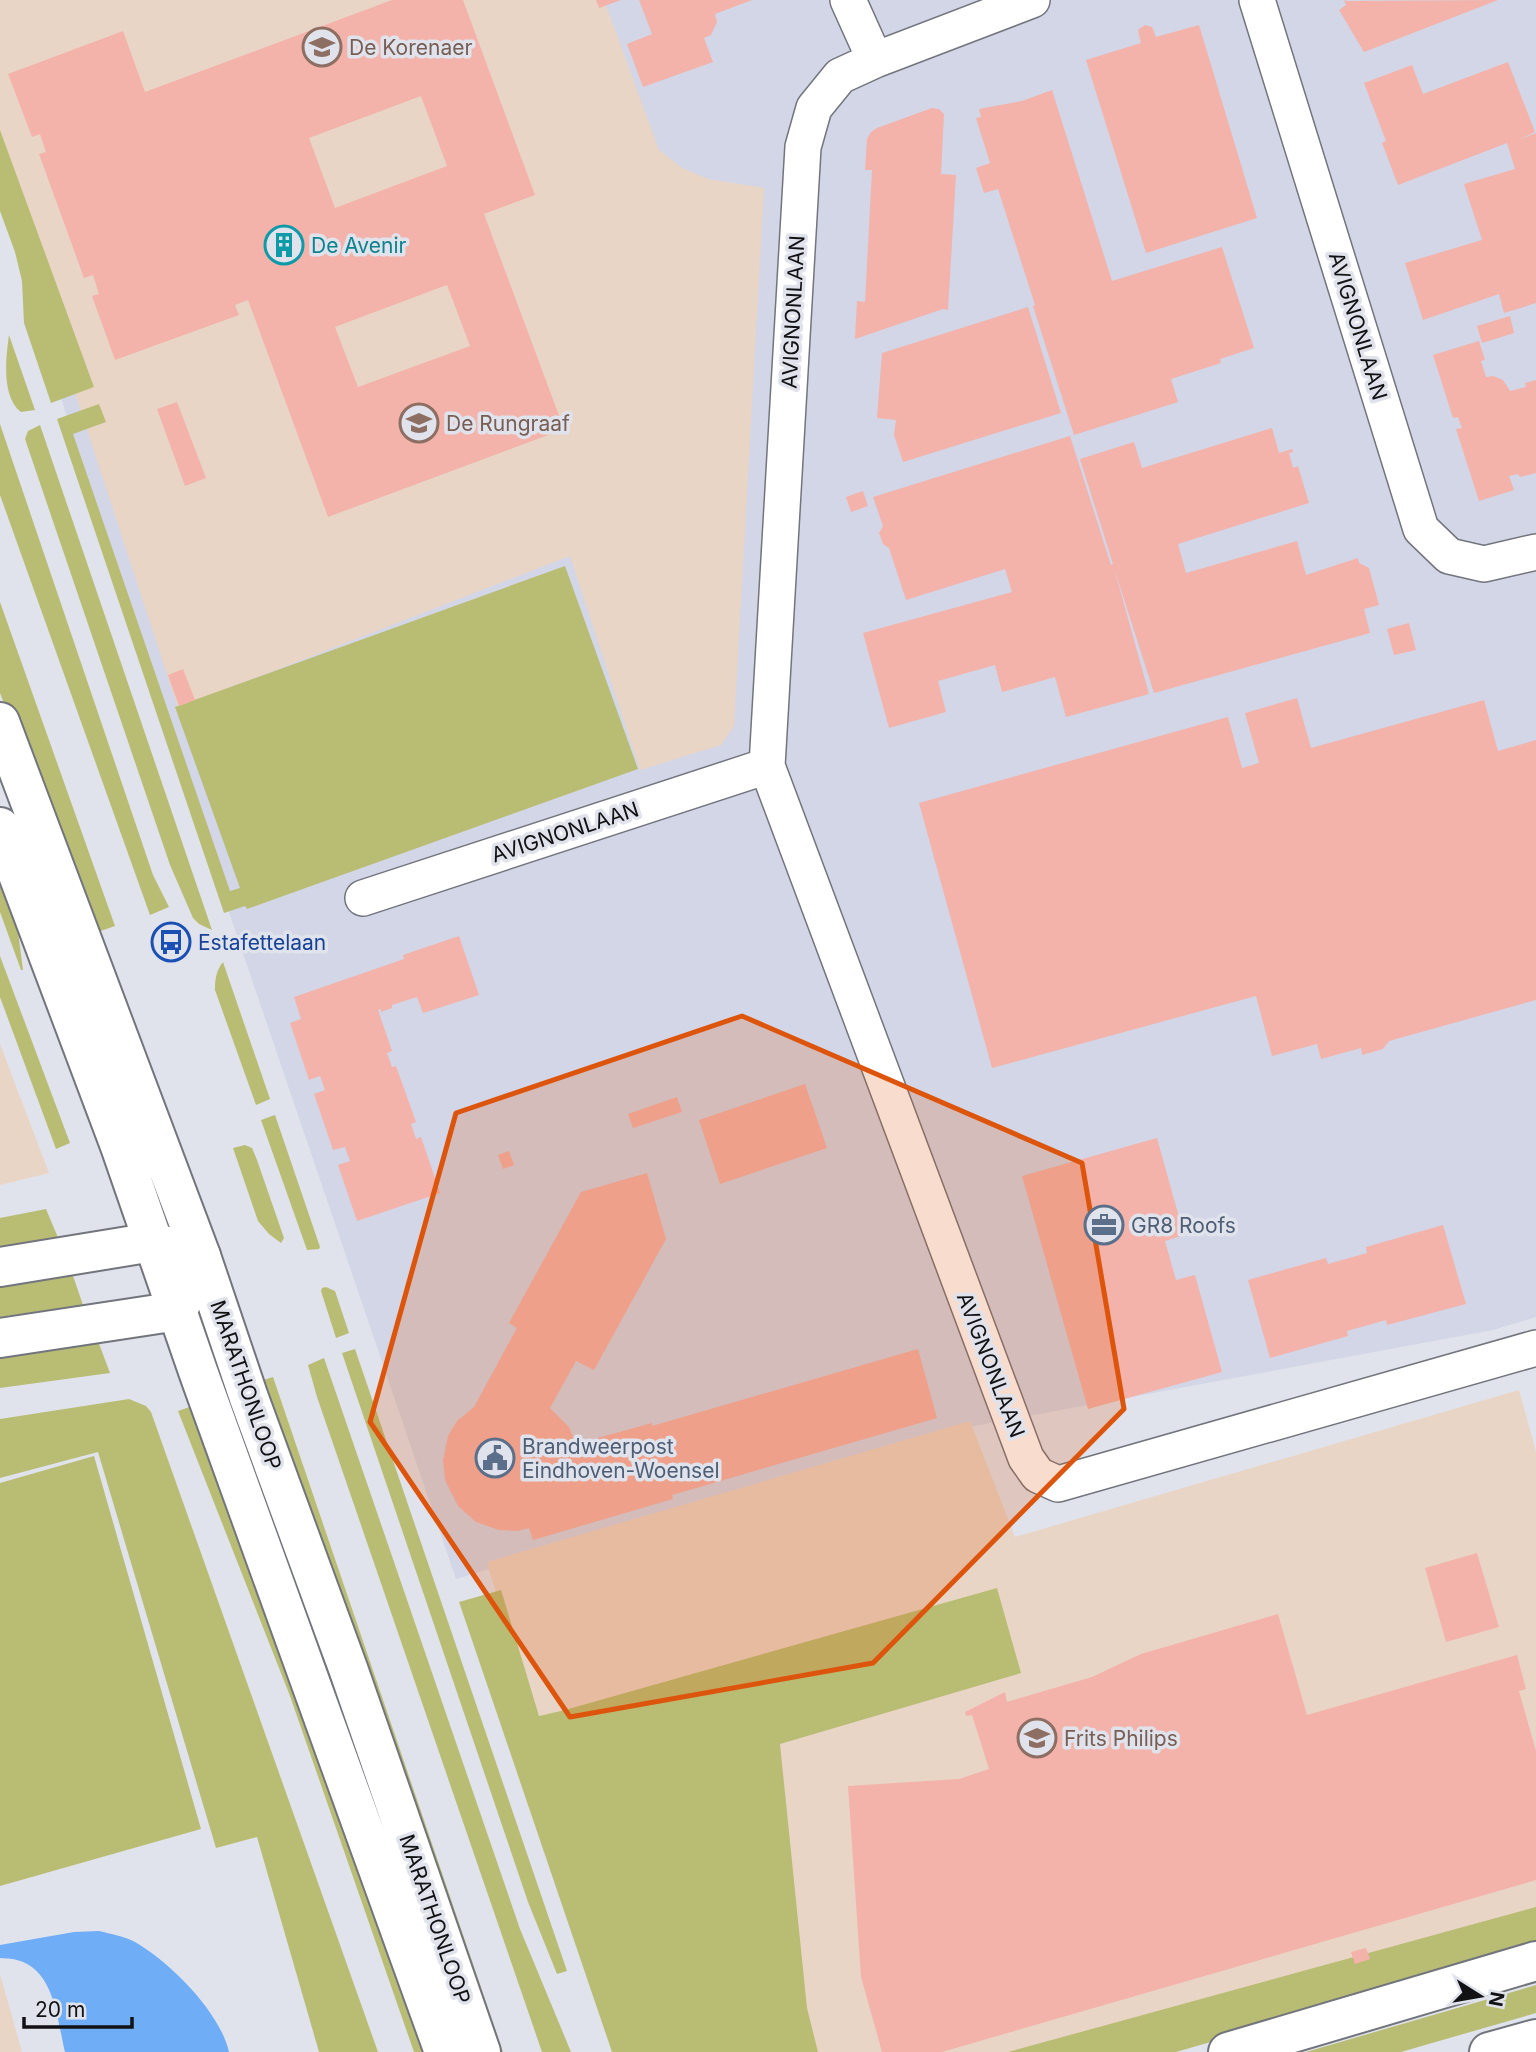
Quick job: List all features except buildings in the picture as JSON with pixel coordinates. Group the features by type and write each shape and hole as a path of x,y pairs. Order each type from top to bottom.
{"main road":[{"name":"MARATHONLOOP","path":"0,722 201,1256 481,2052"},
{"name":"MARATHONLOOP","path":"0,827 120,1146 444,2052"},
{"path":"0,1267 153,1242 201,1256 178,1311 0,1338"},
{"path":"1228,2052 1536,1961"},
{"path":"1489,2052 1536,2039"}],"street":[{"path":"848,0 875,60"},
{"name":"AVIGNONLAAN","path":"1032,0 840,76 814,108 803,147 767,765 1026,1458 1038,1475 1058,1484 1536,1348"},
{"name":"AVIGNONLAAN","path":"1257,0 1421,529 1449,556 1484,564 1536,552"},
{"name":"AVIGNONLAAN","path":"363,898 767,765"}],"highlighted area":[{"path":"742,1016 1082,1163 1124,1409 873,1663 570,1717 370,1422 456,1113"}],"shaded area":[{"path":"0,0 1536,0 1536,1317 1493,1330 947,1431 456,1579 106,551 29,288"},
{"path":"0,0 604,0 659,150 682,168 708,179 764,188 734,726 721,745 640,770 570,556 178,708 0,164"},
{"path":"0,1044 49,1173 0,1185"},
{"name":"Frits Philips","path":"1519,1390 1536,1452 1536,1914 1066,2052 630,2052 487,1562 970,1421 1015,1537"},
{"path":"0,1974 22,2052 0,2052"}],"green space":[{"path":"0,130 94,387 51,403 24,323 22,281 0,211"},
{"path":"9,335 35,410 21,412 10,397 6,376"},
{"path":"99,404 106,422 73,434 230,891 240,888 175,707 565,566 638,769 247,909 245,906 224,913 57,419"},
{"path":"0,424 153,875 169,907 150,915 0,495"},
{"path":"40,425 212,930 193,918 170,865 25,439 28,431"},
{"path":"0,602 115,926 92,934 0,693"},
{"path":"0,863 14,901 23,970 0,912"},
{"path":"0,956 70,1143 56,1149 0,997"},
{"path":"223,962 270,1099 256,1105 215,990 216,975"},
{"path":"275,1115 319,1249 307,1250 261,1120"},
{"path":"245,1145 252,1148 257,1160 284,1238 281,1243 258,1221 233,1148"},
{"path":"46,1209 59,1240 0,1248 0,1218"},
{"path":"72,1273 83,1305 0,1317 0,1284"},
{"path":"326,1287 335,1291 349,1333 336,1338 321,1291"},
{"path":"98,1341 110,1373 0,1388 0,1356"},
{"path":"355,1349 567,1971 557,1974 528,1902 342,1353"},
{"path":"324,1358 520,1929 571,2052 542,2052 317,1397 308,1365"},
{"path":"273,1377 503,2052 491,2052 257,1382"},
{"path":"129,1399 146,1406 151,1412 378,2052 319,2052 257,1837 216,1848 98,1452 0,1478 0,1419"},
{"path":"198,1404 429,2052 414,2052 290,1696 178,1411"},
{"path":"94,1456 201,1829 0,1886 0,1483"},
{"path":"997,1588 1021,1673 780,1744 807,2008 818,2052 612,2052 459,1602 501,1590 539,1716"},
{"path":"1536,1907 1536,1948 1176,2052 1008,2052"},
{"path":"1536,1985 1536,2013 1401,2052 1306,2052"}],"water":[{"path":"99,1931 135,1942 178,1975 205,2005 224,2037 229,2052 65,2052 47,1985 30,1966 15,1959 0,1958 0,1945 74,1932"}],"place":[{"name":"De Korenaer","path":"322,47"},
{"name":"De Avenir","path":"284,245"},
{"name":"De Rungraaf","path":"419,423"},
{"name":"Estafettelaan","path":"171,942"},
{"name":"GR8 Roofs","path":"1104,1225"},
{"name":"Brandweerpost Eindhoven-Woensel","path":"495,1458"},
{"name":"Frits Philips","path":"1037,1738"}]}
